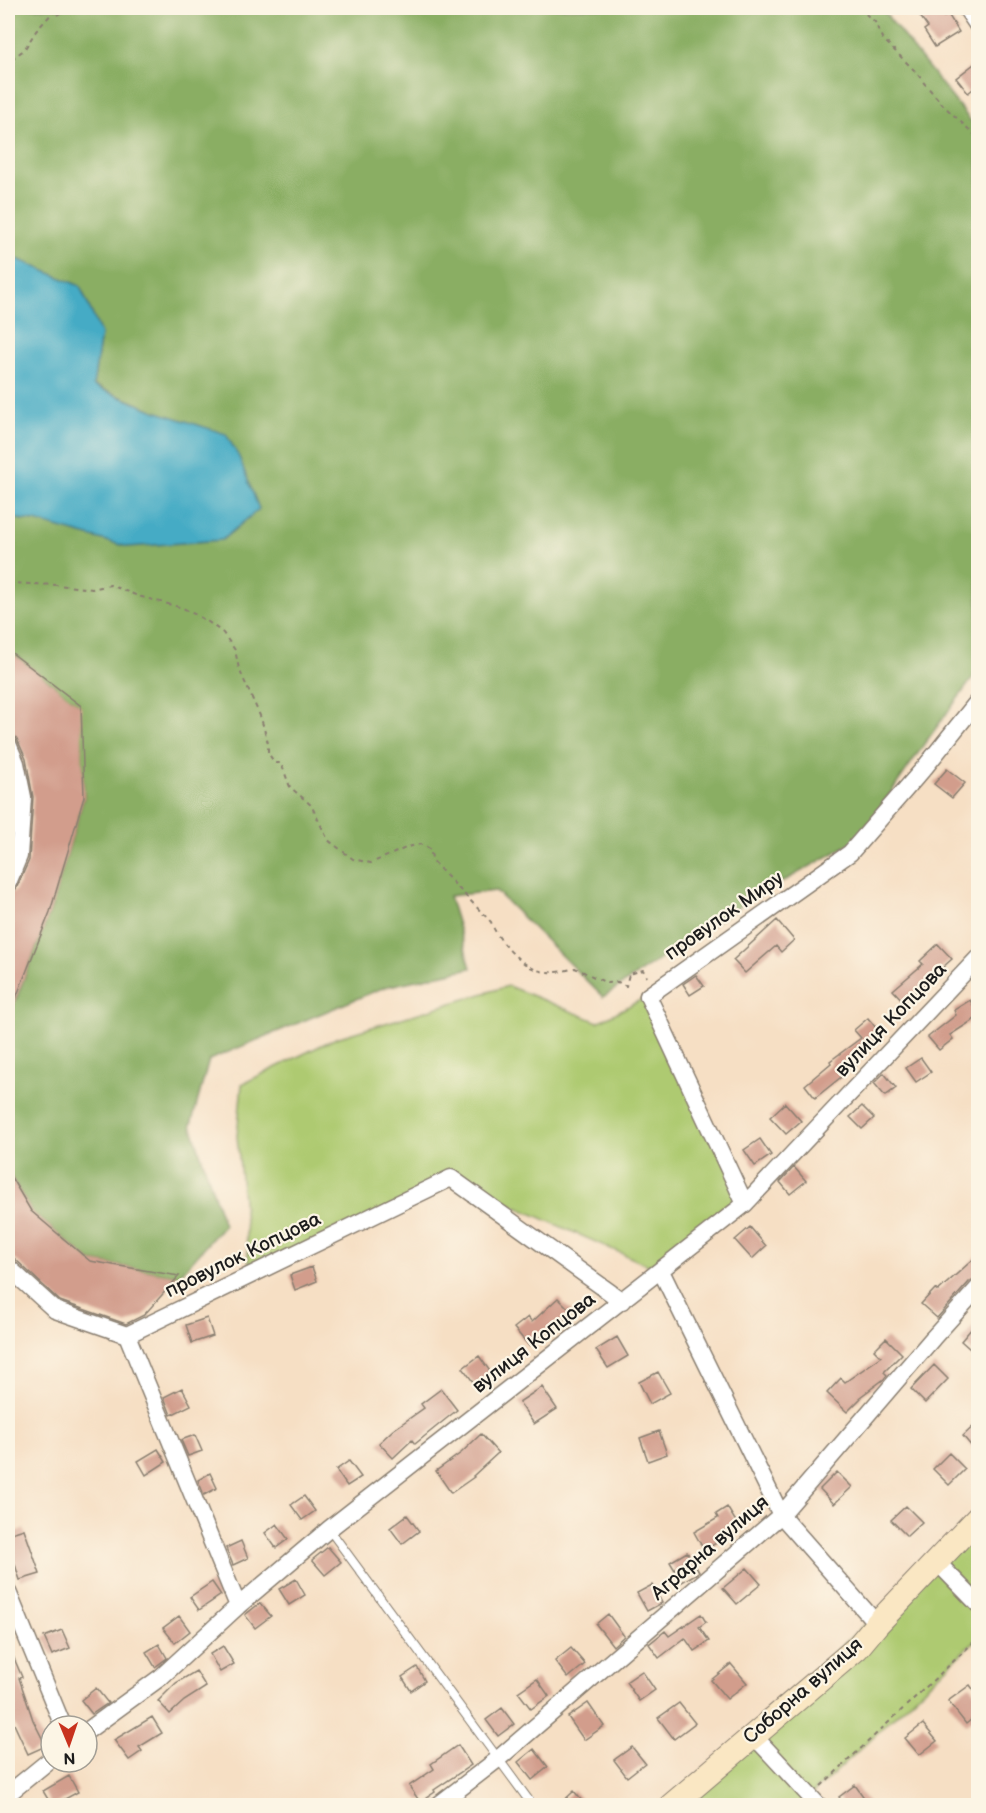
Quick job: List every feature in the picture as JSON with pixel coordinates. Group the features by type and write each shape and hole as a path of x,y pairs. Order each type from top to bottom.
{"main road":[{"name":"Соборна вулиця","path":"672,1806 857,1648 978,1518"}],"street":[{"path":"966,8 978,26"},
{"name":"провулок Миру","path":"745,1204 648,996 850,853 925,767 978,701"},
{"path":"8,744 23,797 19,856 8,883"},
{"name":"вулиця Копцова","path":"99,1722 161,1677 238,1606 329,1529 745,1204 978,958"},
{"name":"провулок Копцова","path":"127,1335 451,1178 622,1301"},
{"path":"8,1268 56,1310 127,1335 238,1606"},
{"path":"661,1271 781,1515 877,1624"},
{"name":"Аграрна вулиця","path":"437,1806 498,1759 781,1515 978,1288"},
{"path":"937,1562 978,1604"},
{"path":"8,1592 58,1714"},
{"path":"753,1735 815,1800"},
{"path":"8,1794 39,1769"}],"lane":[{"path":"329,1529 533,1806"}],"path":[{"path":"8,67 10,60 24,50 36,31 54,11 55,16 69,8"},
{"path":"859,8 875,22 882,38 917,73 940,102 978,138"},
{"path":"8,583 92,589 110,585 138,596 183,608 207,621 223,633 235,650 239,669 261,718 268,743 268,753 275,764 281,763 290,787 312,805 328,840 345,854 352,859 371,863 408,847 422,844 430,849 433,861 439,868 491,922 495,933 507,948 536,969 560,973 574,968 607,983 618,982 626,986 629,974 643,970 650,981"},
{"path":"674,961 678,951 698,941"},
{"path":"815,1800 978,1638"}],"green space":[{"path":"8,8 881,8 978,130 978,671 859,839 743,904 603,997 496,891 449,896 471,968 385,987 209,1060 191,1125 224,1225 179,1276 90,1261 31,1211 8,1172 8,1020 50,912 84,797 80,706 8,650 8,518 35,521 155,411 93,385 101,334 80,286 8,255"},
{"path":"508,986 598,1022 648,996 745,1204 661,1271 451,1178 250,1275 237,1136 242,1084 336,1038"},
{"path":"978,1518 978,1638 811,1795 819,1805 672,1806"}],"water":[{"path":"8,255 80,286 101,334 93,386 155,411 226,434 239,457 259,509 222,540 128,547 35,521 8,518"}],"building":[{"path":"914,8 937,8 944,17 948,14 959,32 935,47 924,30 928,27"},
{"path":"978,61 978,85 968,93 956,78"},
{"path":"8,650 81,706 84,797 50,912 8,1018 8,893 14,892 29,860 33,797 26,759 17,739 14,735 8,734"},
{"path":"947,769 965,783 952,798 934,784"},
{"path":"777,920 794,940 781,952 776,946 745,973 733,960"},
{"path":"938,944 952,959 904,1002 893,990 923,964 920,961"},
{"path":"696,975 704,986 690,995 683,984"},
{"path":"970,1000 978,1017 950,1035 953,1039 939,1050 928,1037 956,1015 954,1010"},
{"path":"868,1018 881,1034 852,1059 856,1065 815,1098 805,1085 831,1063 830,1061 861,1038 854,1030"},
{"path":"921,1058 931,1072 916,1082 906,1068"},
{"path":"884,1073 896,1088 885,1096 874,1083"},
{"path":"785,1103 801,1121 786,1134 770,1117"},
{"path":"862,1106 874,1118 862,1129 850,1117"},
{"path":"760,1139 771,1155 755,1166 744,1150"},
{"path":"794,1167 806,1181 790,1194 780,1182"},
{"path":"8,1172 31,1211 90,1261 179,1276 144,1315 126,1324 60,1301 15,1259 8,1257"},
{"path":"750,1227 766,1246 752,1259 735,1240"},
{"path":"978,1255 978,1278 970,1281 937,1318 921,1304 935,1289 938,1291"},
{"path":"312,1267 317,1281 295,1290 290,1275"},
{"path":"558,1298 572,1312 529,1346 514,1328 528,1317 532,1322"},
{"path":"207,1318 213,1336 192,1343 186,1325"},
{"path":"978,1321 978,1356 961,1341"},
{"path":"617,1337 628,1356 608,1368 596,1350"},
{"path":"886,1338 902,1354 884,1372 887,1375 884,1379 860,1397 847,1412 827,1393 841,1378 845,1382 881,1357 874,1350"},
{"path":"479,1356 492,1374 476,1386 463,1368"},
{"path":"934,1365 948,1379 925,1403 911,1389"},
{"path":"658,1372 670,1393 650,1404 639,1382"},
{"path":"542,1387 557,1409 534,1424 519,1402"},
{"path":"182,1388 191,1405 171,1415 164,1397"},
{"path":"441,1389 457,1410 415,1444 412,1440 393,1458 379,1443 424,1408 421,1404"},
{"path":"978,1422 978,1454 963,1436"},
{"path":"659,1431 667,1454 648,1461 640,1438"},
{"path":"481,1434 498,1453 474,1477 451,1493 436,1471 461,1453"},
{"path":"195,1435 202,1451 188,1456 181,1440"},
{"path":"158,1449 166,1462 146,1475 138,1461"},
{"path":"949,1453 965,1469 949,1485 933,1469"},
{"path":"349,1461 361,1477 347,1486 336,1470"},
{"path":"837,1472 852,1487 834,1504 820,1489"},
{"path":"210,1473 217,1488 204,1495 198,1480"},
{"path":"304,1496 315,1511 302,1520 291,1505"},
{"path":"906,1506 922,1522 907,1536 891,1520"},
{"path":"727,1507 738,1525 718,1538 720,1541 704,1550 694,1532 718,1518 716,1514"},
{"path":"407,1515 419,1531 402,1544 390,1528"},
{"path":"277,1524 288,1539 276,1548 265,1533"},
{"path":"24,1529 40,1574 20,1580 8,1543 8,1534"},
{"path":"241,1541 248,1558 233,1565 226,1548"},
{"path":"328,1547 341,1562 325,1575 312,1560"},
{"path":"687,1552 699,1572 682,1582 670,1562"},
{"path":"747,1568 761,1584 737,1604 723,1588"},
{"path":"296,1579 305,1595 289,1605 279,1589"},
{"path":"212,1582 221,1595 199,1610 190,1597"},
{"path":"652,1585 662,1603 647,1611 637,1593"},
{"path":"260,1603 271,1616 255,1628 245,1615"},
{"path":"608,1614 624,1636 613,1646 596,1624"},
{"path":"701,1614 706,1622 699,1627 709,1641 694,1651 685,1638 659,1658 649,1644 665,1631 669,1636"},
{"path":"179,1616 190,1631 175,1643 163,1628"},
{"path":"62,1630 70,1648 52,1655 44,1637"},
{"path":"8,1644 22,1677 19,1678 39,1732 39,1749 28,1754 8,1709"},
{"path":"159,1644 167,1658 155,1667 146,1652"},
{"path":"223,1646 234,1664 220,1672 210,1654"},
{"path":"571,1648 585,1664 568,1678 555,1661"},
{"path":"731,1664 747,1683 727,1699 711,1680"},
{"path":"417,1667 425,1681 411,1691 402,1677"},
{"path":"196,1671 206,1687 184,1701 170,1714 158,1701 176,1683"},
{"path":"642,1671 655,1690 639,1701 626,1682"},
{"path":"537,1679 549,1696 531,1709 518,1692"},
{"path":"970,1685 978,1696 978,1714 966,1724 948,1701"},
{"path":"96,1688 108,1703 92,1714 81,1700"},
{"path":"588,1703 604,1726 584,1740 568,1717"},
{"path":"679,1703 695,1723 674,1739 658,1718"},
{"path":"502,1708 514,1724 498,1736 486,1720"},
{"path":"152,1717 162,1733 139,1747 142,1751 129,1760 114,1740"},
{"path":"923,1724 937,1741 919,1755 905,1738"},
{"path":"458,1745 471,1765 420,1802 409,1786 434,1769 431,1764"},
{"path":"632,1747 645,1763 627,1777 614,1760"},
{"path":"534,1749 548,1767 532,1780 518,1762"},
{"path":"69,1776 78,1792 52,1806 43,1791"},
{"path":"855,1785 870,1806 845,1806 839,1797"},
{"path":"574,1791 586,1806 558,1806"}]}
